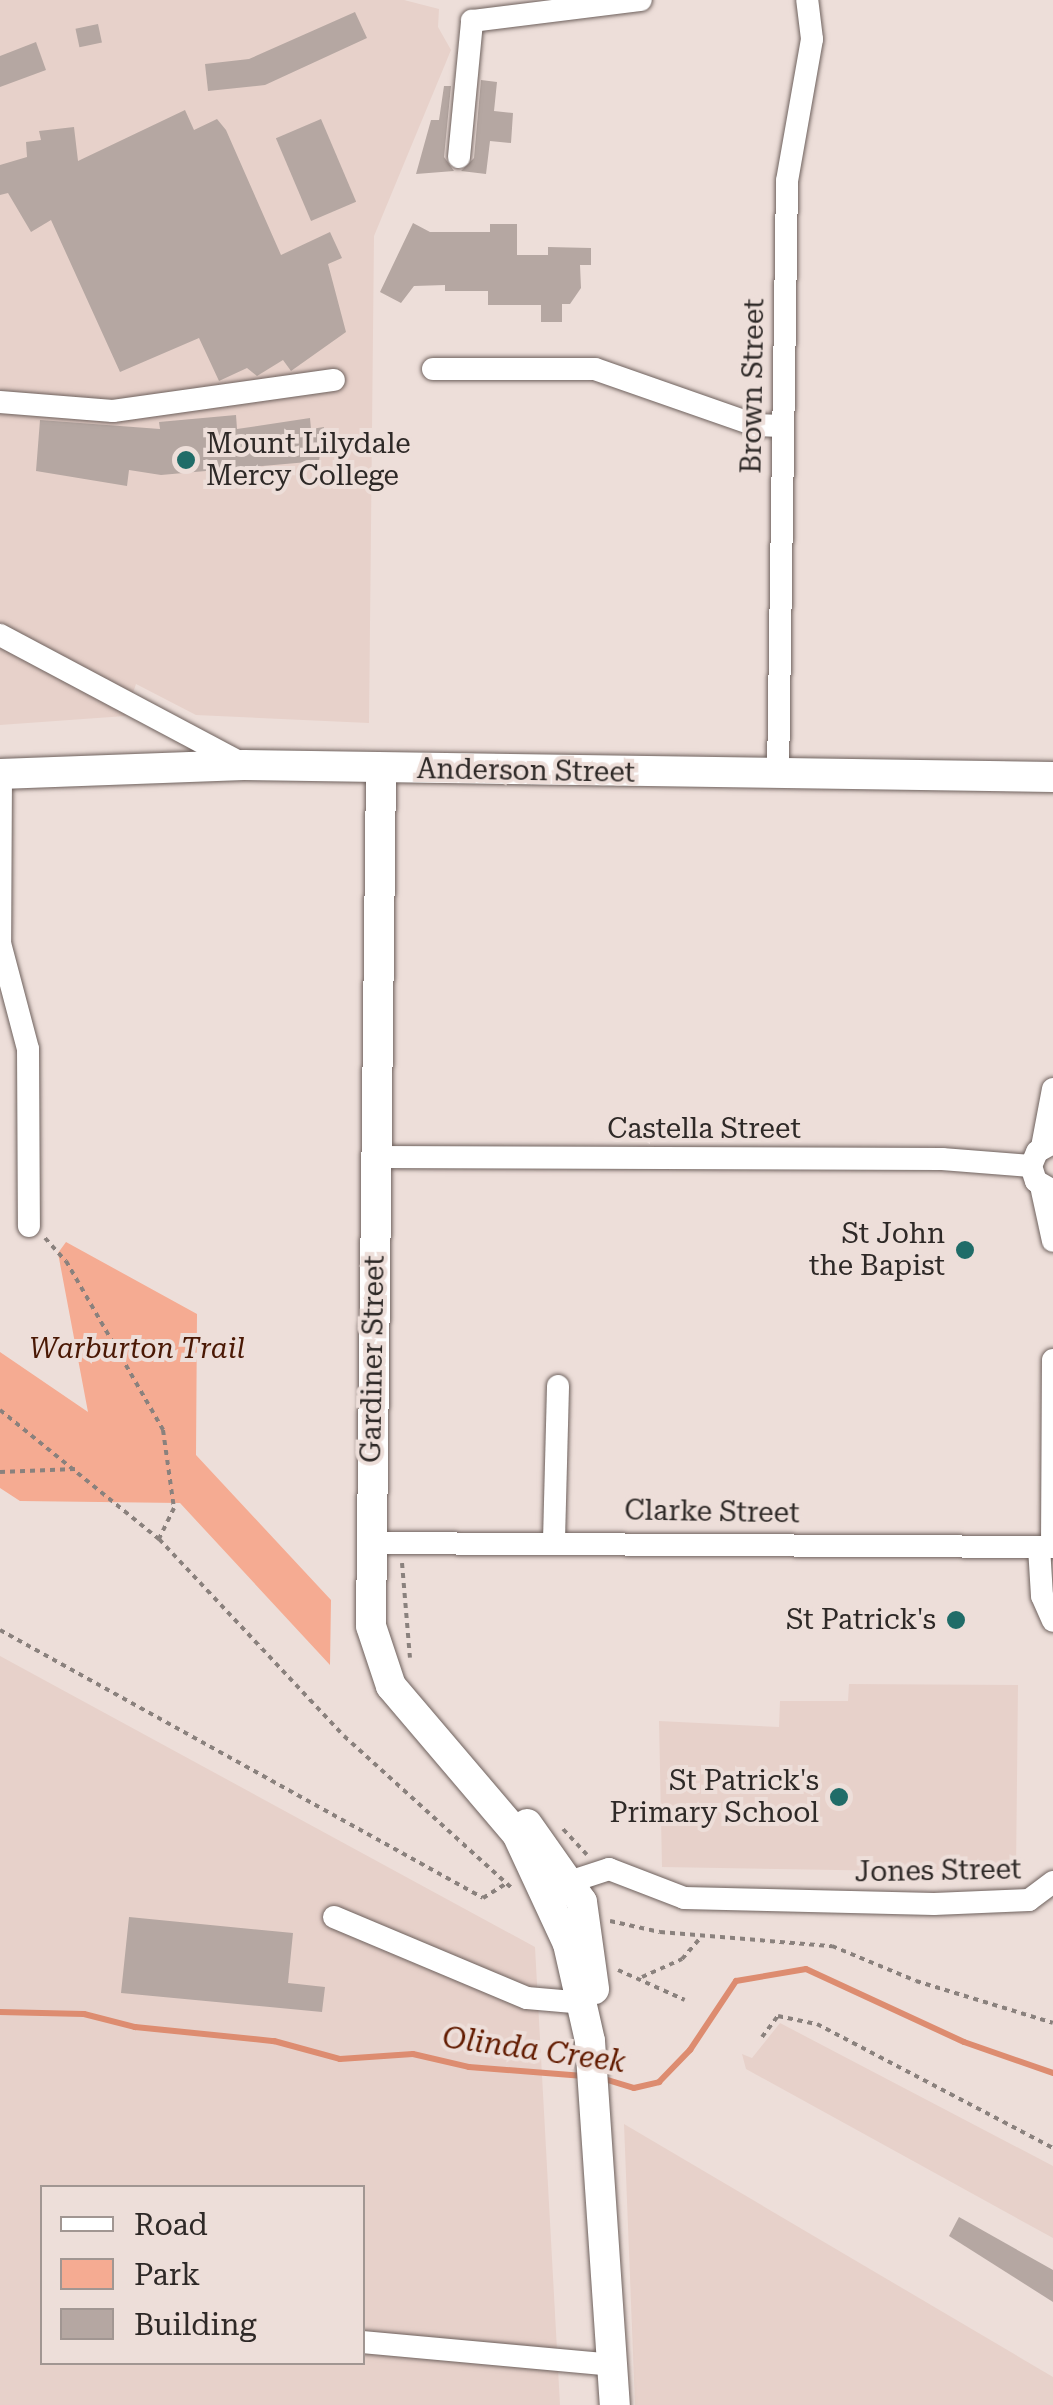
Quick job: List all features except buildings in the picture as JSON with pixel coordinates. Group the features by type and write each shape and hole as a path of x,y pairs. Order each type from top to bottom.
{"main road":[{"name":"Anderson Street","path":"0,774 244,765 1053,776"},
{"name":"Gardiner Street","path":"381,769 372,1626 386,1676 478,1785 529,1826 559,1884"},
{"path":"559,1884 588,1926 594,1981 590,2042"},
{"path":"559,1884 590,2042 596,2172 607,2225 604,2365 596,2405"},
{"path":"604,2365 615,2405"}],"street":[{"path":"458,157 472,22 642,0"},
{"name":"Brown Street","path":"778,775 787,181 812,39 807,0"},
{"path":"432,368 595,369 755,425 782,426"},
{"path":"0,402 113,411 334,380"},
{"path":"0,635 244,765"},
{"path":"0,774 0,943 28,1049 30,1226"},
{"path":"1053,1089 1044,1167 1053,1241"},
{"name":"Castella Street","path":"376,1157 942,1160 1044,1167"},
{"path":"1053,1360 1048,1547 1042,1596 1053,1621"},
{"path":"554,1540 558,1386"},
{"name":"Clarke Street","path":"370,1544 554,1540 1048,1547"},
{"name":"Jones Street","path":"559,1884 609,1870 684,1898 1029,1900 1053,1882"},
{"path":"334,1917 527,1998 584,2003"},
{"path":"365,2342 604,2365"}],"path":[{"path":"30,1226 66,1261 164,1430 174,1508 159,1539"},
{"path":"0,1410 78,1469 159,1539 344,1736 501,1878"},
{"path":"0,1472 78,1469"},
{"path":"0,1630 476,1895 489,1899 506,1883"},
{"path":"588,1926 607,1920 832,1946 916,1981 1053,2024"},
{"path":"642,1977 682,1960 704,1934"},
{"path":"614,1968 642,1977 685,2000"},
{"path":"762,2037 778,2016 817,2024 1053,2148"}],"shaded area":[{"name":"Mount Lilydale Mercy College","path":"0,0 404,0 439,9 438,27 451,50 374,236 369,723 196,715 136,684 125,716 0,725"},
{"path":"0,1656 535,1947 560,2405 0,2405"},
{"name":"St Patrick's Primary School","path":"849,1684 1018,1685 1016,1873 662,1867 659,1721 779,1727 780,1701 848,1701"},
{"path":"780,2023 1053,2166 1053,2238 746,2069 742,2054 752,2058"},
{"path":"624,2124 1053,2377 1053,2405 635,2405"}],"green space":[{"name":"Warburton Trail","path":"66,1242 197,1314 196,1455 331,1600 330,1665 180,1503 20,1501 0,1488 0,1352 88,1412 58,1253"}],"waterway":[{"name":"Olinda Creek","path":"601,2078 634,2088 659,2082 690,2050 736,1981 806,1969 964,2042 1053,2073"},
{"name":"Olinda Creek","path":"0,2012 84,2014 135,2027 274,2041 340,2059 413,2054 469,2067 584,2076"}],"place":[{"name":"Mount Lilydale Mercy College","path":"186,460"},
{"name":"St John the Bapist","path":"965,1250"},
{"name":"St Patrick's","path":"956,1620"},
{"name":"St Patrick's Primary School","path":"839,1797"}]}
